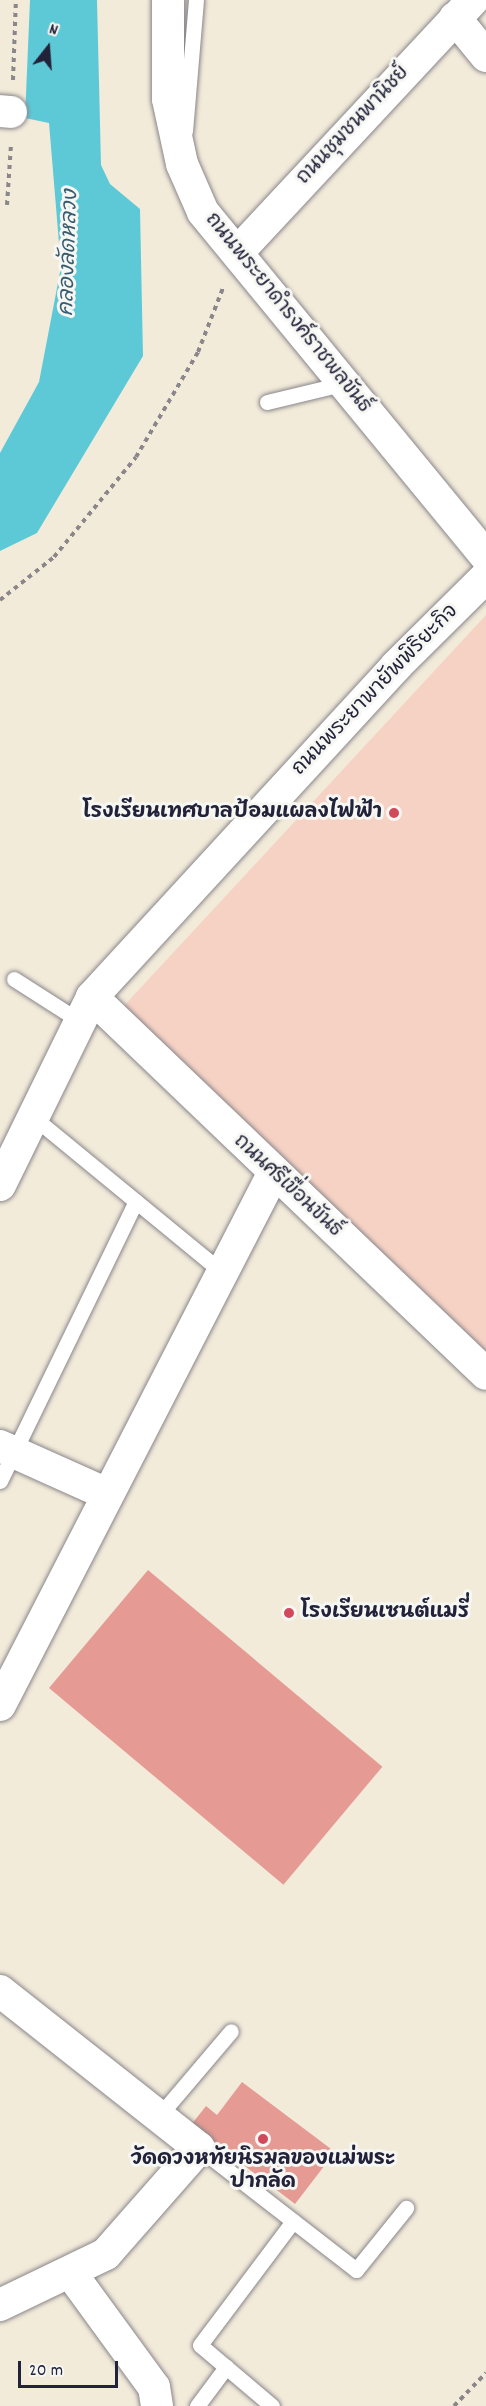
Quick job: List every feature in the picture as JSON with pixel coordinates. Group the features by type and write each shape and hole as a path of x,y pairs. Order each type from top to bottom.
{"street":[{"name":"ถนนพระยาดำรงค์ราชพลขันธ์","path":"168,0 168,99 182,164 203,212 486,557"},
{"path":"464,9 486,56"},
{"name":"ถนนชุมชนพานิชย์","path":"237,253 464,9"},
{"name":"ถนนพระยาพายัพพิริยะกิจ","path":"0,1185 85,1008 396,666 486,577"},
{"name":"ถนนศรีเขื่อนขันธ์","path":"85,1008 273,1174 486,1374"},
{"path":"0,1705 221,1271 273,1174"},
{"path":"6,1449 107,1494"},
{"path":"0,1991 199,2148 125,2237 70,2272 0,2306"},
{"path":"70,2272 154,2387 157,2406"}],"lane":[{"path":"182,164 196,0"},
{"path":"267,402 342,384"},
{"path":"14,979 85,1008"},
{"path":"32,1116 221,1271"},
{"path":"0,1481 6,1449 135,1201"},
{"path":"159,2116 231,2031"},
{"path":"199,2148 356,2270 406,2208"},
{"path":"272,2406 200,2345 293,2221"},
{"path":"197,2406 226,2367"}],"path":[{"path":"0,600 54,557 136,457 198,352 237,253"},
{"path":"453,2406 486,2373"}],"shaded area":[{"name":"โรงเรียนเทศบาลป้อมแผลงไฟฟ้า","path":"486,615 486,1353 120,1010"}],"water":[{"name":"คลองลัดหลวง","path":"30,0 97,0 101,165 110,184 140,209 143,356 37,533 0,551 0,453 39,382 61,267 49,123 25,118"}],"building":[{"path":"148,1570 382,1767 283,1885 49,1688"},
{"name":"วัดดวงหทัยนิรมลของแม่พระ ปากลัด","path":"242,2082 335,2152 295,2204 191,2125 206,2106 217,2115"}],"place":[{"name":"โรงเรียนเทศบาลป้อมแผลงไฟฟ้า","path":"394,813"},
{"name":"โรงเรียนเซนต์แมรี่","path":"289,1613"},
{"name":"วัดดวงหทัยนิรมลของแม่พระ ปากลัด","path":"263,2139"}]}
